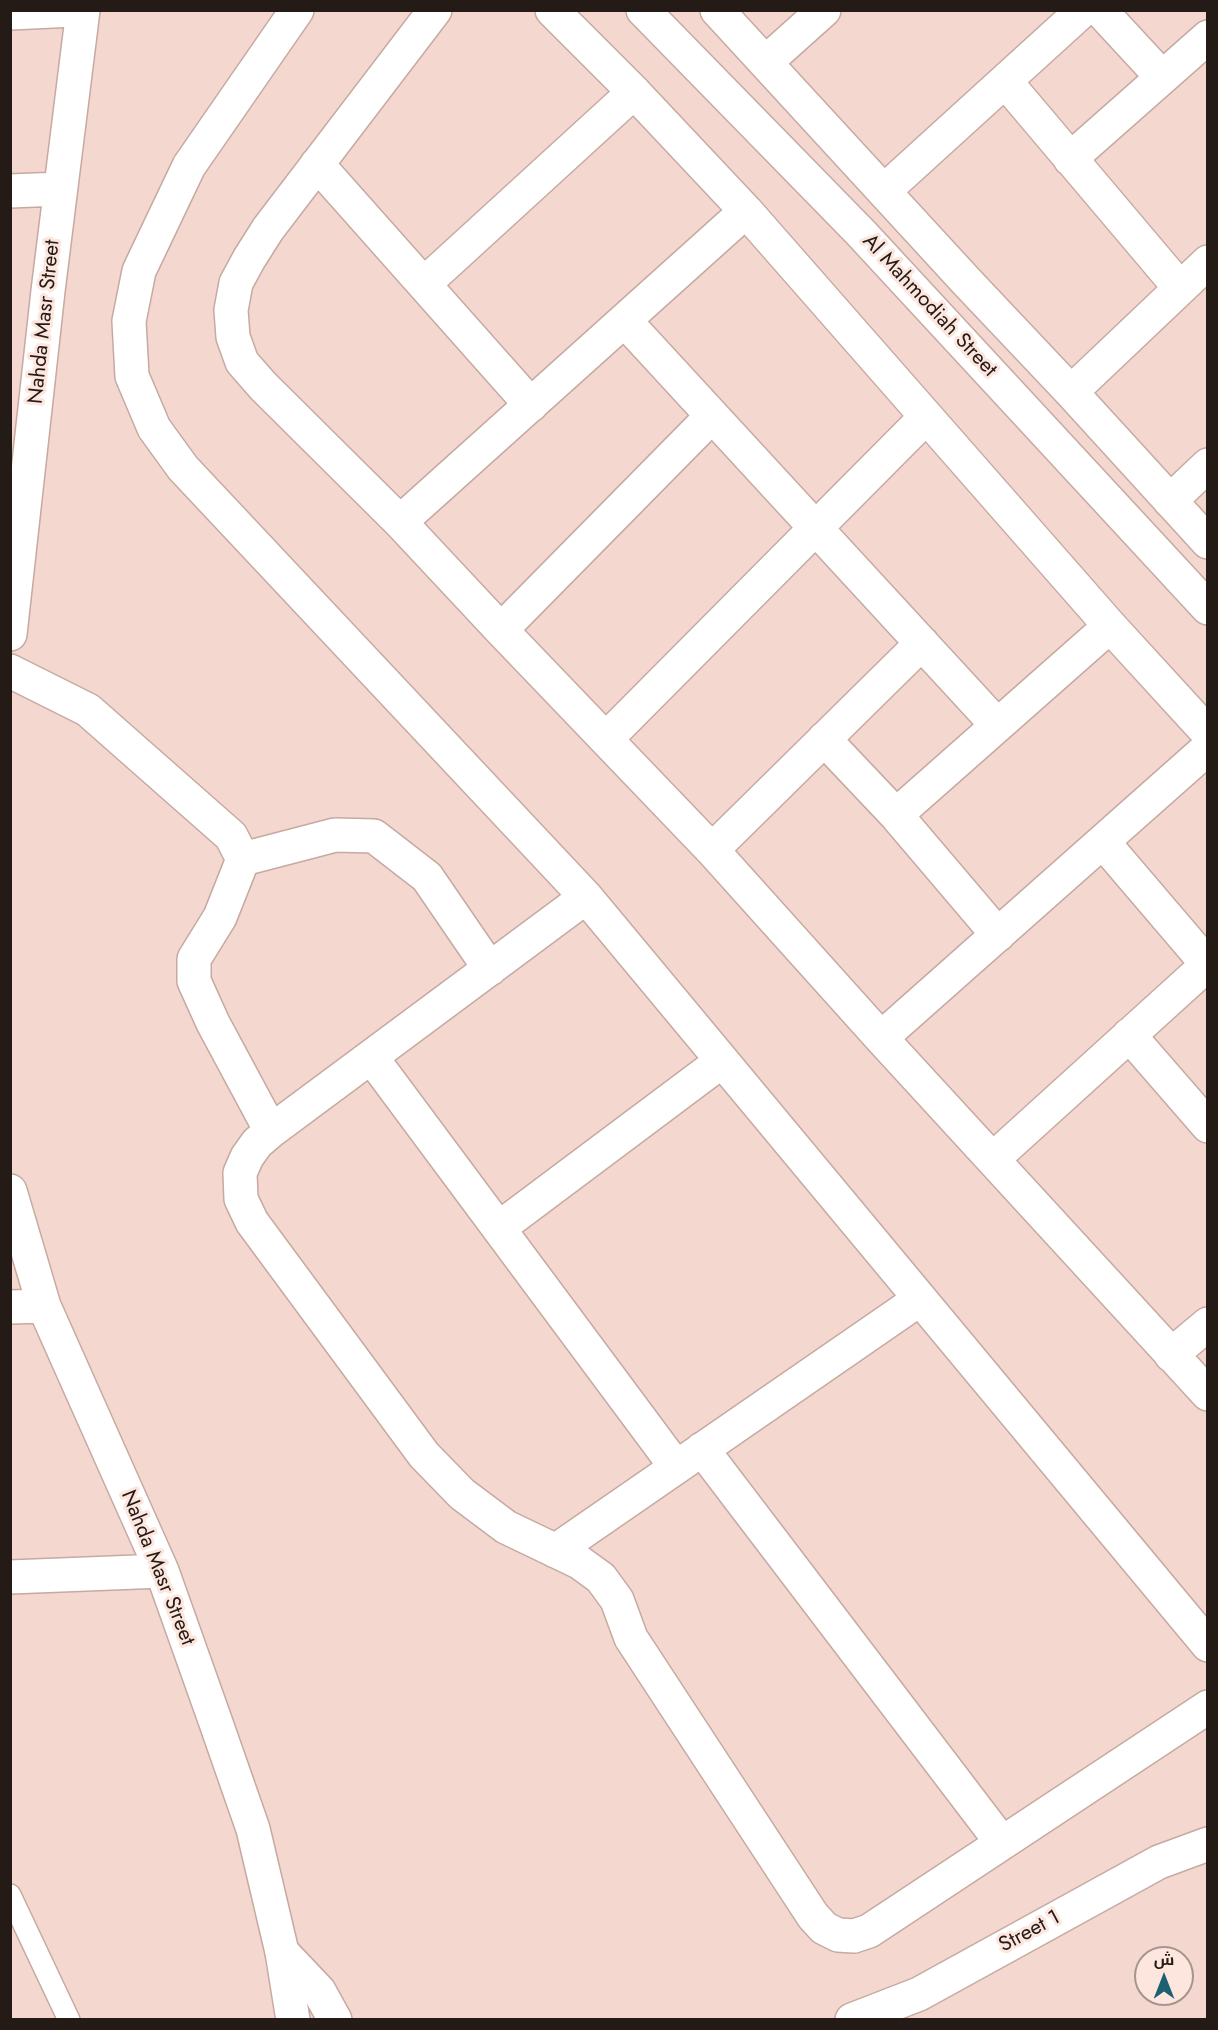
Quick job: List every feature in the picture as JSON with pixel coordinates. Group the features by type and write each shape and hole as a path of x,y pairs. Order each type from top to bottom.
{"street":[{"path":"10,13 74,10"},
{"name":"Nahda Masr Street","path":"11,629 60,189 83,10"},
{"path":"297,10 189,166 139,271 129,321 132,376 153,428 183,468 586,897 1208,1645"},
{"path":"435,10 268,229 236,283 231,310 233,337 242,362 263,386 400,522 712,850 1208,1394"},
{"path":"552,10 746,211 1110,626 1208,733"},
{"name":"Al Mahmodiah Street","path":"643,10 861,233 1208,608"},
{"path":"717,10 1208,542"},
{"path":"766,62 824,10"},
{"path":"884,191 1083,10"},
{"path":"1100,10 1162,77"},
{"path":"1070,159 1208,37"},
{"path":"1005,81 1180,288"},
{"path":"424,284 633,92"},
{"path":"317,164 531,405"},
{"path":"10,192 60,189"},
{"path":"400,522 746,211"},
{"path":"1071,392 1208,262"},
{"path":"962,341 993,309"},
{"path":"625,321 998,725"},
{"path":"501,630 712,416"},
{"path":"606,739 926,417"},
{"path":"1170,501 1208,465"},
{"path":"896,815 1110,626"},
{"path":"712,850 922,643"},
{"path":"10,671 88,710 231,836 243,859 220,917 194,959 194,981 213,1023 271,1131"},
{"path":"824,739 896,815 998,935"},
{"path":"881,1038 1208,748"},
{"path":"243,859 335,835 374,836 427,877 490,969"},
{"path":"993,1160 1207,965 1103,842"},
{"path":"586,897 271,1131 257,1143 240,1173 241,1199 252,1222 424,1455 462,1494 506,1527 579,1562 601,1578 617,1600 632,1638 813,1916 824,1928 838,1935 854,1936 869,1931 1208,1707"},
{"path":"1129,1035 1205,1118"},
{"path":"372,1058 499,1228 1002,1843"},
{"path":"499,1228 722,1060"},
{"name":"Nahda Masr Street","path":"10,1191 44,1306 162,1571 253,1829 282,1952 293,2019"},
{"path":"555,1551 920,1299"},
{"path":"10,1307 44,1306"},
{"path":"1171,1355 1208,1324"},
{"path":"10,1577 162,1571"},
{"name":"Street 1","path":"852,2019 919,1994 1159,1862 1208,1844"},
{"path":"282,1952 319,1991 334,2019"}],"lane":[{"path":"10,1896 69,2019"}]}
